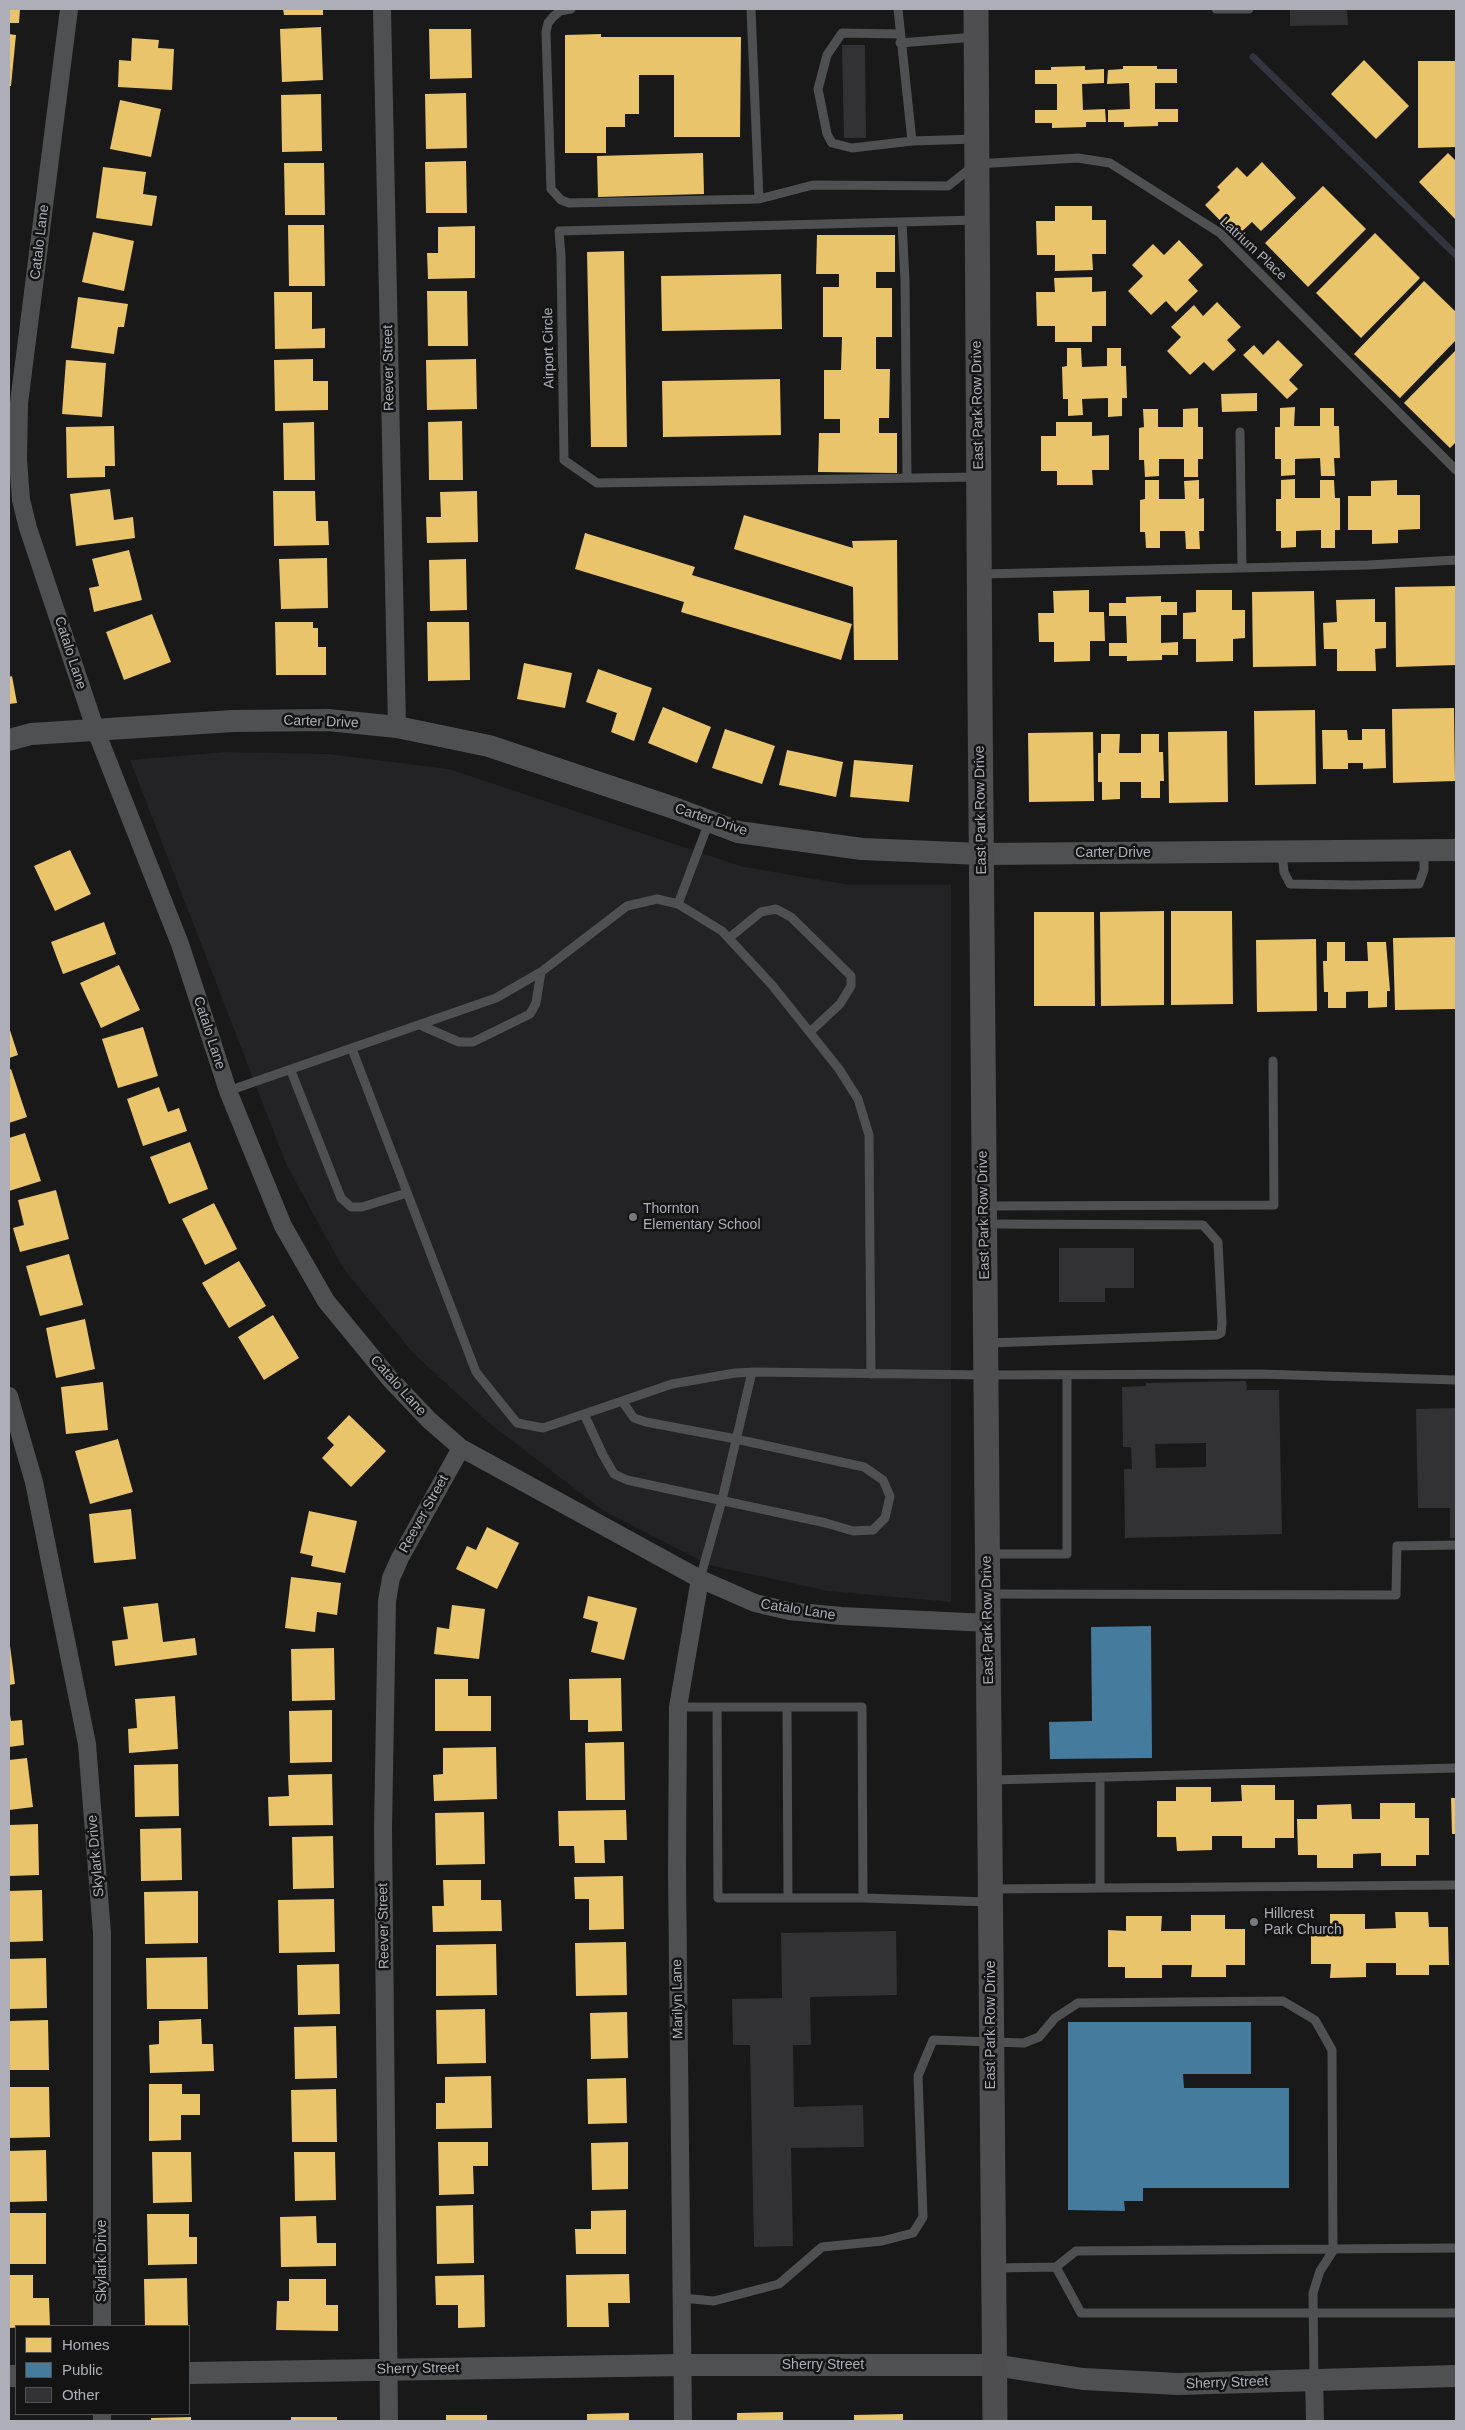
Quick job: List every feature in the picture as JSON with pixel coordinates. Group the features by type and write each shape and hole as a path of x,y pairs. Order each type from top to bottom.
{"main road":[{"name":"East Park Row Drive","path":"976,9 976,220 994,2421"}],"street":[{"name":"Catalo Lane","path":"69,9 19,403 18,460 21,500 28,528 96,731 180,944 228,1091 283,1226 326,1301 390,1379 429,1420 461,1448 700,1579 754,1603 789,1611 841,1616 988,1623"},
{"name":"Reever Street","path":"382,9 397,727"},
{"name":"Carter Drive","path":"9,740 31,734 96,731 233,720 328,720 397,727 489,746 738,832 862,850 982,854 1456,850"},
{"name":"Skylark Drive","path":"9,1396 34,1482 86,1744 102,1934 102,2325"},
{"name":"Reever Street","path":"388,2421 383,1829 387,1601 391,1578 400,1558 461,1448"},
{"name":"Marilyn Lane","path":"684,2421 677,1872 678,1707 700,1579"},
{"name":"Sherry Street","path":"190,2373 683,2365 994,2365 1083,2379 1178,2384 1456,2376"},
{"path":"1314,2380 1315,2421"}],"lane":[{"path":"571,9 560,11 548,23 546,32 551,189 561,200 569,203 759,200 813,185 948,186 976,164"},
{"path":"751,9 759,200"},
{"path":"898,9 912,141"},
{"path":"1216,9 1249,9"},
{"path":"976,37 900,39 842,33 827,55 818,89 827,134 832,143 852,148 912,141 976,139"},
{"name":"Latrium Place","path":"976,164 1078,158 1110,163 1220,233 1456,470"},
{"name":"Airport Circle","path":"976,220 559,231 564,460 597,484 979,476"},
{"path":"902,222 906,281 907,478"},
{"path":"1240,432 1242,568"},
{"path":"979,574 1368,565 1456,560"},
{"path":"678,904 709,821"},
{"path":"1282,852 1284,872 1290,884 1354,886 1419,884 1424,870 1424,849"},
{"path":"228,1091 352,1050 496,998 541,972 627,906 657,899 678,904 722,931 729,938 772,985 810,1032 839,1069 858,1099 869,1135 871,1374"},
{"path":"729,938 761,912 776,909 791,917 851,976 851,986 840,1004 810,1032"},
{"path":"420,1025 459,1042 473,1042 530,1014 536,1003 541,972"},
{"path":"352,1050 476,1372 517,1422 544,1428 672,1384 752,1372 986,1375 1260,1374 1456,1380"},
{"path":"984,1215 1274,1205 1273,1061"},
{"path":"290,1071 341,1198 351,1207 362,1207 407,1192"},
{"path":"984,1215 1203,1225 1218,1242 1222,1323 1221,1333 1217,1336 986,1343"},
{"path":"700,1579 722,1500 752,1372"},
{"path":"987,1554 1067,1554 1066,1375"},
{"path":"584,1414 614,1474 627,1480 853,1531 873,1530 885,1518 890,1496 882,1480 864,1467 736,1439 646,1422 634,1418 622,1401"},
{"path":"988,1594 1396,1595 1397,1546 1456,1545"},
{"path":"678,1707 862,1707 862,1898"},
{"path":"716,1707 718,1898 990,1896 1100,1888 1456,1885"},
{"path":"786,1707 788,1898"},
{"path":"989,1780 1456,1768"},
{"path":"1100,1777 1100,1888"},
{"path":"682,2298 714,2301 779,2284 822,2247 882,2241 913,2233 923,2216 918,2076 933,2040 991,2044 1024,2043 1039,2036 1055,2018 1078,2003 1283,2001 1314,2020 1332,2050 1333,2251 1320,2271 1313,2293 1314,2380"},
{"path":"993,2268 1056,2267 1076,2251 1333,2251 1456,2248"},
{"path":"1056,2267 1081,2313 1456,2313"}],"shaded area":[{"name":"Thornton Elementary School","path":"226,752 327,754 449,769 744,867 850,885 951,885 951,1602 828,1591 709,1565 604,1511 489,1423 413,1353 343,1268 287,1166 130,760"}],"building: Homes":[{"path":"9,9 20,9 19,23 9,23"},
{"path":"283,9 323,9 323,15 284,15"},
{"path":"321,27 323,80 282,82 280,29"},
{"path":"429,29 471,29 472,78 430,79"},
{"path":"9,34 16,35 11,86 9,86"},
{"path":"601,34 601,37 741,37 740,137 674,137 674,75 639,75 639,114 625,114 625,127 606,127 606,153 565,153 565,35"},
{"path":"132,38 159,40 158,48 174,49 172,90 118,87 119,60 131,61"},
{"path":"1364,60 1409,106 1376,139 1331,94"},
{"path":"1418,61 1456,61 1456,147 1418,148"},
{"path":"1085,66 1085,70 1104,69 1104,83 1082,84 1083,110 1105,109 1106,122 1086,122 1086,127 1052,128 1052,123 1035,123 1035,110 1057,110 1057,84 1035,84 1035,70 1051,70 1051,67"},
{"path":"1123,66 1157,66 1157,69 1177,69 1177,83 1155,83 1155,109 1178,109 1178,122 1158,122 1158,126 1124,127 1124,122 1108,122 1108,110 1130,109 1129,83 1107,84 1108,70 1123,69"},
{"path":"466,93 467,148 426,149 425,94"},
{"path":"321,94 322,151 282,152 281,95"},
{"path":"120,100 161,109 151,157 110,149"},
{"path":"703,153 704,194 598,197 597,156"},
{"path":"1448,153 1456,161 1456,220 1419,182"},
{"path":"466,161 467,213 426,213 425,162"},
{"path":"1262,162 1296,198 1261,231 1252,222 1236,237 1205,205 1220,190 1217,187 1237,167 1247,177"},
{"path":"284,163 324,163 325,215 285,215"},
{"path":"103,167 146,172 143,194 157,196 152,226 96,218"},
{"path":"1323,186 1366,229 1308,287 1265,243"},
{"path":"1055,206 1092,206 1092,220 1106,220 1106,254 1092,254 1093,270 1055,271 1055,255 1037,255 1036,221 1055,221"},
{"path":"288,225 324,225 325,286 289,286"},
{"path":"475,226 475,278 428,279 427,253 438,253 438,227"},
{"path":"93,232 134,241 124,291 82,282"},
{"path":"1375,233 1420,278 1361,338 1316,293"},
{"path":"817,235 895,235 895,272 876,272 876,288 892,288 892,337 876,337 876,369 890,369 889,418 879,418 879,433 897,433 897,473 818,472 819,433 840,433 840,419 824,419 824,370 841,370 842,337 823,337 823,287 839,287 839,274 816,274"},
{"path":"1179,240 1203,265 1188,280 1198,291 1176,312 1166,301 1151,315 1128,291 1143,276 1132,265 1153,244 1164,255"},
{"path":"624,251 627,447 591,447 587,252"},
{"path":"781,274 782,329 662,331 661,276"},
{"path":"1092,277 1092,292 1106,291 1106,326 1092,326 1092,342 1055,342 1055,326 1037,326 1036,292 1055,292 1054,278"},
{"path":"1424,281 1456,312 1456,340 1400,398 1354,354"},
{"path":"427,291 467,291 468,346 428,346"},
{"path":"274,292 312,292 312,329 325,328 325,348 275,349"},
{"path":"78,297 128,304 124,327 118,327 114,354 71,348"},
{"path":"1217,302 1241,327 1227,340 1236,350 1213,371 1204,362 1190,375 1167,351 1181,337 1171,327 1194,305 1203,316"},
{"path":"1278,340 1303,365 1289,380 1298,389 1287,399 1243,355 1254,345 1263,355"},
{"path":"1067,348 1081,348 1082,367 1107,366 1107,348 1121,348 1121,366 1126,366 1127,398 1122,398 1122,416 1108,417 1108,398 1082,399 1083,415 1068,416 1068,399 1063,399 1062,367 1067,366"},
{"path":"1456,350 1456,442 1450,448 1404,403"},
{"path":"313,359 313,381 328,381 328,410 275,411 274,360"},
{"path":"476,359 477,409 427,410 426,360"},
{"path":"66,360 106,363 102,417 62,414"},
{"path":"780,379 781,435 663,437 662,381"},
{"path":"1257,393 1257,411 1222,412 1221,394"},
{"path":"1295,407 1294,426 1320,426 1320,408 1334,408 1334,426 1339,426 1340,458 1334,458 1335,476 1321,476 1320,458 1295,459 1295,475 1281,476 1281,459 1275,459 1275,427 1280,427 1280,408"},
{"path":"1198,408 1198,427 1203,427 1203,459 1198,459 1198,477 1184,477 1184,459 1159,459 1159,476 1145,477 1144,460 1139,460 1139,428 1144,427 1143,409 1158,409 1158,427 1183,427 1183,409"},
{"path":"462,421 463,480 429,480 428,422"},
{"path":"314,422 315,480 284,480 283,423"},
{"path":"1056,422 1092,422 1092,436 1109,435 1109,470 1092,470 1093,485 1057,485 1057,471 1041,471 1041,436 1056,436"},
{"path":"114,426 115,466 105,466 105,477 67,478 66,427"},
{"path":"1295,479 1295,498 1320,498 1320,480 1334,480 1335,498 1340,498 1340,530 1335,530 1335,548 1321,548 1321,530 1296,531 1296,547 1281,548 1281,531 1276,531 1276,499 1281,499 1281,480"},
{"path":"1145,480 1159,480 1159,499 1185,499 1184,481 1199,480 1199,499 1204,498 1204,531 1199,531 1200,549 1186,549 1185,531 1160,531 1160,548 1146,548 1145,532 1140,532 1140,500 1145,499"},
{"path":"1397,480 1397,495 1420,495 1420,529 1398,530 1398,543 1372,544 1372,530 1348,530 1348,496 1371,496 1371,481"},
{"path":"110,489 114,520 133,517 135,538 76,546 70,494"},
{"path":"273,491 315,491 316,521 328,521 329,545 274,546"},
{"path":"477,491 478,542 427,543 426,517 441,517 440,492"},
{"path":"744,515 853,548 852,541 897,540 898,660 854,660 853,587 734,549"},
{"path":"585,533 695,567 692,575 852,624 841,660 681,612 684,602 575,569"},
{"path":"129,550 142,600 94,612 89,588 99,586 92,559"},
{"path":"327,558 328,608 281,609 279,559"},
{"path":"466,559 467,610 430,611 429,560"},
{"path":"1456,586 1456,665 1396,667 1395,587"},
{"path":"1089,590 1089,612 1104,612 1105,641 1090,641 1090,661 1054,662 1054,642 1039,642 1038,613 1054,613 1053,591"},
{"path":"1196,590 1232,590 1232,610 1245,610 1245,638 1233,639 1233,661 1196,662 1196,639 1183,639 1183,613 1196,612"},
{"path":"1314,591 1316,666 1253,667 1252,592"},
{"path":"1161,596 1161,602 1177,602 1177,615 1161,615 1161,643 1178,642 1178,655 1162,655 1162,660 1127,661 1127,656 1109,656 1109,643 1127,643 1126,616 1109,616 1109,603 1126,603 1126,597"},
{"path":"1375,599 1375,622 1386,622 1386,648 1375,649 1376,671 1337,671 1337,649 1324,649 1323,623 1337,622 1336,600"},
{"path":"152,614 171,662 124,680 106,632"},
{"path":"275,622 313,622 313,628 318,628 318,647 326,647 326,675 276,675"},
{"path":"427,622 469,622 470,680 428,681"},
{"path":"524,663 572,673 565,708 517,699"},
{"path":"598,669 652,688 634,741 611,732 617,713 586,702"},
{"path":"12,676 17,703 9,704 9,677"},
{"path":"663,707 711,727 697,763 648,743"},
{"path":"1454,708 1455,781 1393,783 1392,709"},
{"path":"1315,710 1316,784 1255,785 1254,711"},
{"path":"725,729 775,746 762,784 712,768"},
{"path":"1362,729 1385,729 1386,768 1363,769 1363,763 1348,763 1348,769 1323,769 1322,730 1347,730 1348,740 1362,740"},
{"path":"1227,731 1228,802 1169,803 1168,732"},
{"path":"1093,732 1094,801 1029,802 1028,733"},
{"path":"1101,734 1120,734 1119,753 1141,753 1141,734 1159,734 1159,752 1163,752 1164,781 1160,781 1160,798 1141,798 1141,782 1120,782 1120,799 1102,800 1102,782 1098,782 1098,753 1101,753"},
{"path":"787,750 843,762 836,797 779,785"},
{"path":"854,760 913,765 909,802 850,797"},
{"path":"70,850 91,894 55,911 34,866"},
{"path":"1164,911 1164,1005 1101,1006 1100,912"},
{"path":"1171,911 1232,911 1233,1004 1171,1005"},
{"path":"1034,912 1094,912 1095,1006 1034,1006"},
{"path":"104,922 116,954 63,974 51,942"},
{"path":"1456,937 1456,1009 1395,1010 1393,938"},
{"path":"1316,939 1317,1011 1257,1012 1256,940"},
{"path":"1327,942 1345,942 1345,961 1368,961 1367,942 1386,942 1390,991 1387,991 1387,1007 1368,1008 1368,991 1346,992 1346,1008 1328,1008 1328,992 1324,992 1323,961 1327,961"},
{"path":"119,965 140,1010 101,1028 80,983"},
{"path":"9,1027 18,1055 9,1058"},
{"path":"143,1027 158,1076 118,1088 102,1039"},
{"path":"11,1069 27,1117 9,1123 9,1070"},
{"path":"159,1087 168,1112 179,1108 187,1131 143,1146 127,1099"},
{"path":"25,1133 41,1181 9,1191 9,1138"},
{"path":"190,1142 208,1189 169,1204 150,1157"},
{"path":"56,1190 69,1239 20,1252 13,1228 24,1225 18,1200"},
{"path":"214,1203 237,1249 205,1265 182,1219"},
{"path":"69,1254 83,1305 40,1316 26,1266"},
{"path":"239,1261 266,1306 229,1328 202,1283"},
{"path":"273,1315 299,1358 264,1380 238,1337"},
{"path":"85,1319 95,1369 56,1378 46,1328"},
{"path":"103,1382 108,1430 66,1434 61,1387"},
{"path":"349,1415 386,1451 351,1487 322,1458 334,1445 327,1438"},
{"path":"118,1439 133,1492 90,1504 75,1451"},
{"path":"131,1509 136,1559 94,1563 89,1514"},
{"path":"309,1511 357,1521 345,1573 311,1566 313,1556 300,1553"},
{"path":"487,1527 519,1543 497,1589 456,1569 467,1546 476,1550"},
{"path":"291,1577 341,1583 337,1615 317,1612 315,1632 285,1628"},
{"path":"588,1596 637,1608 624,1660 591,1652 598,1622 583,1618"},
{"path":"158,1603 163,1642 195,1638 197,1655 115,1666 112,1641 128,1639 123,1607"},
{"path":"452,1605 485,1609 479,1659 434,1654 437,1627 449,1629"},
{"path":"9,1638 15,1684 9,1685"},
{"path":"334,1648 335,1700 292,1701 291,1649"},
{"path":"621,1678 622,1731 588,1732 588,1720 570,1720 569,1679"},
{"path":"435,1679 468,1679 468,1696 491,1696 491,1731 435,1731"},
{"path":"175,1696 178,1749 129,1753 128,1729 137,1728 135,1699"},
{"path":"9,1708 11,1721 22,1720 24,1745 9,1747"},
{"path":"332,1710 332,1762 290,1763 289,1711"},
{"path":"624,1742 625,1800 586,1800 585,1743"},
{"path":"496,1747 497,1799 434,1801 433,1775 443,1774 443,1748"},
{"path":"27,1758 33,1807 9,1810 9,1760"},
{"path":"178,1764 179,1816 135,1817 134,1765"},
{"path":"332,1774 333,1825 269,1826 268,1797 289,1796 288,1775"},
{"path":"1241,1785 1275,1785 1275,1800 1294,1800 1294,1838 1275,1838 1275,1848 1242,1848 1242,1836 1212,1836 1212,1850 1177,1851 1176,1837 1157,1837 1157,1801 1176,1801 1176,1787 1211,1787 1211,1802 1242,1801"},
{"path":"1451,1798 1456,1798 1456,1834 1452,1834"},
{"path":"1380,1803 1415,1803 1415,1818 1429,1818 1429,1855 1416,1855 1416,1866 1381,1866 1381,1853 1353,1854 1353,1868 1317,1868 1317,1855 1298,1855 1297,1819 1317,1819 1317,1805 1351,1804 1352,1819 1380,1819"},
{"path":"626,1810 627,1840 604,1840 605,1863 575,1863 574,1846 559,1846 558,1811"},
{"path":"484,1812 485,1864 436,1865 435,1813"},
{"path":"38,1824 39,1875 9,1876 9,1825"},
{"path":"181,1828 182,1880 141,1881 140,1829"},
{"path":"333,1836 334,1888 293,1889 292,1837"},
{"path":"623,1876 624,1929 589,1930 589,1899 575,1899 574,1877"},
{"path":"443,1880 481,1880 481,1900 501,1900 502,1931 433,1932 432,1906 444,1906"},
{"path":"42,1890 43,1941 9,1942 9,1891"},
{"path":"198,1891 198,1943 145,1944 144,1892"},
{"path":"334,1899 335,1952 279,1953 278,1900"},
{"path":"1395,1912 1428,1912 1429,1927 1448,1927 1449,1965 1429,1965 1429,1975 1396,1975 1396,1963 1366,1963 1366,1977 1330,1978 1331,1964 1311,1964 1311,1928 1330,1928 1330,1914 1365,1914 1365,1929 1396,1928"},
{"path":"1191,1915 1225,1915 1225,1929 1245,1929 1245,1965 1226,1965 1226,1977 1191,1977 1192,1965 1162,1965 1162,1978 1125,1978 1125,1967 1108,1967 1108,1930 1126,1931 1126,1916 1162,1916 1161,1931 1191,1931"},
{"path":"626,1942 627,1995 576,1996 575,1943"},
{"path":"496,1944 497,1995 436,1996 436,1945"},
{"path":"207,1957 208,2009 147,2009 146,1958"},
{"path":"46,1958 47,2008 9,2009 9,1959"},
{"path":"339,1964 340,2014 298,2015 297,1965"},
{"path":"485,2009 486,2063 437,2064 436,2010"},
{"path":"627,2012 628,2058 591,2059 590,2013"},
{"path":"201,2019 202,2044 213,2044 214,2071 150,2073 149,2045 159,2044 159,2021"},
{"path":"48,2020 49,2070 9,2070 9,2021"},
{"path":"336,2026 337,2078 295,2079 294,2027"},
{"path":"491,2076 492,2128 436,2129 436,2103 445,2103 445,2077"},
{"path":"626,2078 627,2123 588,2124 587,2079"},
{"path":"149,2084 182,2084 182,2094 200,2094 200,2115 181,2115 181,2140 149,2141"},
{"path":"9,2087 49,2087 50,2137 9,2138"},
{"path":"336,2089 337,2142 292,2142 291,2090"},
{"path":"438,2142 488,2142 488,2166 473,2166 474,2194 439,2195"},
{"path":"628,2142 628,2189 592,2190 591,2143"},
{"path":"46,2150 47,2201 9,2202 9,2151"},
{"path":"152,2152 191,2152 192,2202 153,2203"},
{"path":"294,2152 335,2152 336,2200 295,2201"},
{"path":"473,2205 474,2263 437,2264 436,2206"},
{"path":"626,2210 626,2254 576,2254 575,2229 591,2229 591,2211"},
{"path":"9,2213 46,2213 46,2264 9,2264"},
{"path":"147,2214 189,2214 189,2237 197,2237 197,2264 148,2265"},
{"path":"316,2216 317,2243 336,2243 336,2266 281,2267 280,2217"},
{"path":"629,2274 630,2303 608,2303 609,2327 567,2327 566,2275"},
{"path":"9,2275 33,2275 33,2298 49,2298 50,2325 15,2325 15,2328 9,2328"},
{"path":"484,2275 485,2327 458,2328 458,2305 436,2305 435,2276"},
{"path":"187,2278 188,2325 145,2325 144,2279"},
{"path":"289,2279 326,2279 326,2305 338,2305 338,2331 276,2330 277,2301 289,2301"},
{"path":"783,2412 783,2421 737,2421 737,2413"},
{"path":"629,2413 629,2421 587,2421 587,2414"},
{"path":"903,2414 903,2421 854,2421 854,2415"},
{"path":"446,2415 487,2415 487,2421 446,2421"},
{"path":"191,2417 191,2421 151,2421 151,2418"},
{"path":"291,2417 337,2417 337,2421 291,2421"}],"building: Public":[{"path":"1151,1626 1152,1758 1050,1759 1049,1722 1092,1721 1091,1627"},
{"path":"1068,2022 1251,2022 1251,2074 1183,2074 1184,2088 1289,2088 1289,2188 1143,2188 1143,2201 1124,2201 1125,2211 1068,2210"}],"building: Other":[{"path":"1290,9 1347,9 1348,25 1290,26"},
{"path":"842,45 865,45 866,138 844,138"},
{"path":"1059,1248 1134,1248 1134,1288 1105,1288 1105,1302 1059,1302"},
{"path":"1246,1381 1247,1390 1279,1390 1282,1534 1125,1538 1124,1469 1132,1469 1131,1447 1123,1447 1122,1387 1146,1386 1146,1383","holes":["1206,1443 1206,1467 1156,1468 1155,1444"]},
{"path":"1456,1408 1456,1538 1450,1538 1450,1508 1418,1508 1416,1409"},
{"path":"896,1931 897,1995 810,1997 811,2045 793,2045 794,2107 863,2105 864,2147 791,2148 793,2246 754,2247 750,2045 733,2045 732,1999 782,1998 781,1933"}],"waterway":[{"path":"1253,57 1456,255"}],"place":[{"name":"Thornton Elementary School","path":"633,1217"},
{"name":"Hillcrest Park Church","path":"1254,1922"}]}
